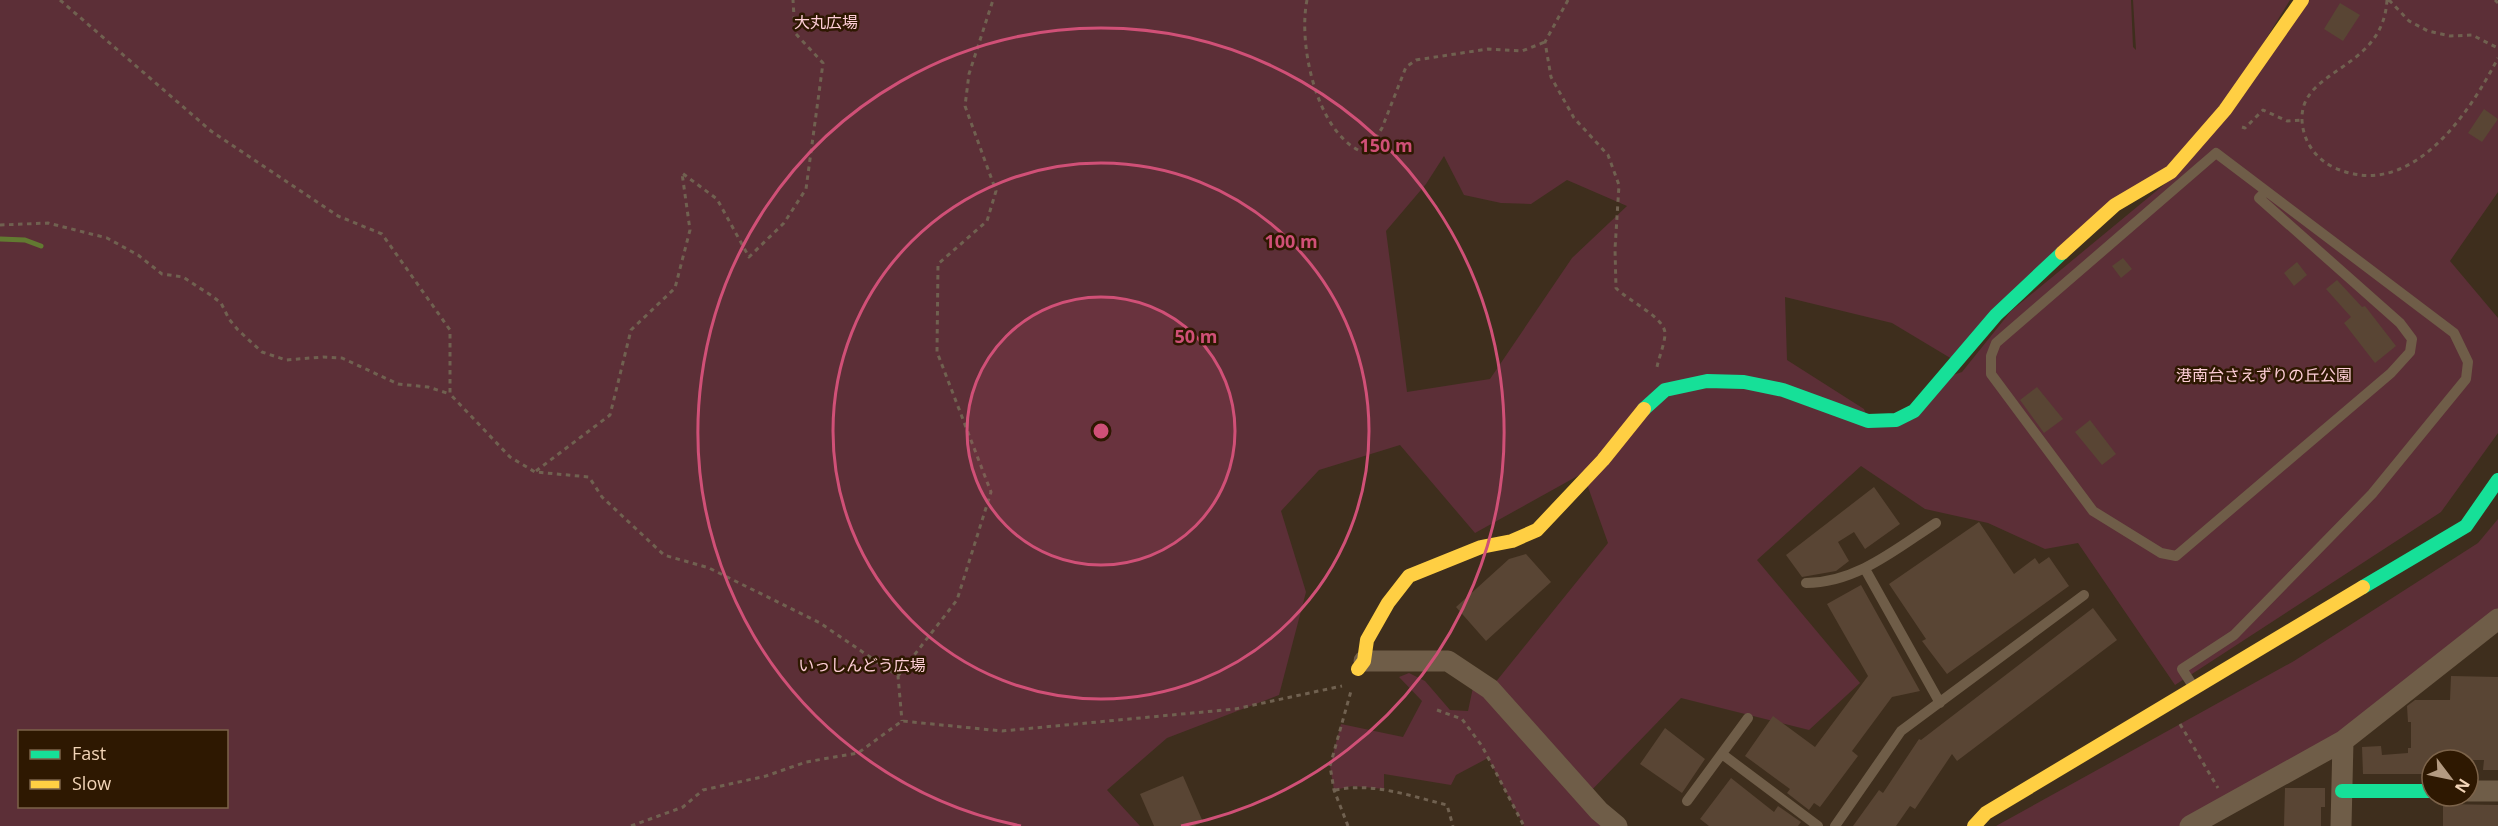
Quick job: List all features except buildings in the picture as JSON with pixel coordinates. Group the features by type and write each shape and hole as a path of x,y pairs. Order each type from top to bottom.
{"street":[{"path":"1617,826 1599,811 1490,689 1475,678 1448,662 1361,665 1367,640 1388,603 1409,576 1481,548 1512,542 1537,530 1603,460 1639,413 1665,390 1707,381 1744,382 1783,390 1868,421 1896,420 1914,411 1995,315 2034,278 2115,205 2170,172 2225,110 2302,0"},
{"path":"1974,826 1986,813 2466,526 2498,480"},
{"path":"2190,826 2343,741 2498,619"},
{"path":"2341,826 2343,741"},
{"path":"2342,791 2420,791"},
{"path":"2480,791 2498,791"}],"lane":[{"path":"2195,688 2182,669 2234,635 2372,494 2466,379 2468,362 2454,333 2217,153 1996,343 1991,356 1991,374 2093,511 2161,554 2176,556 2391,373 2410,352 2412,339 2400,324 2259,198 2266,191"},
{"path":"1806,583 1825,583 1865,569 1936,523"},
{"path":"1865,569 1940,703"},
{"path":"1835,826 1901,731 2084,595"},
{"path":"1687,801 1748,718"},
{"path":"1722,754 1818,826"}],"path":[{"path":"60,0 211,131 338,216 382,234 450,330 450,394"},
{"path":"536,472 610,415 631,330 675,288 690,230 682,173 717,199 749,257 784,224 806,189 823,63 795,33 793,0"},
{"path":"902,721 898,676 957,600 992,492 936,352 938,264 987,221 996,191 965,106 969,74 993,0"},
{"path":"1307,0 1304,28 1309,69 1328,116 1346,144 1360,151 1372,144 1382,128 1406,67 1416,60 1488,49 1522,51 1545,42"},
{"path":"1568,0 1545,42 1551,77 1574,118 1608,155 1619,185 1615,249 1616,288 1628,300 1661,321 1666,333 1656,372"},
{"path":"2388,0 2409,21 2428,31 2450,36 2472,35 2498,48"},
{"path":"2388,0 2384,22 2372,44 2307,95 2302,120 2308,145 2322,162 2346,173 2369,176 2396,172 2429,152 2452,130 2470,106 2498,58"},
{"path":"2234,127 2246,128 2264,110 2287,122 2302,120"},
{"path":"0,225 48,223 107,238 138,255 162,274 183,278 212,296 220,303 229,319 262,352 286,360 342,358 398,384 428,387 450,394 510,457 536,472 589,477 602,497 664,555 709,568 820,623 898,676"},
{"path":"631,826 682,807 703,790 766,776 806,762 858,753 902,721 1002,732 1235,709 1335,689 1352,683 1361,665"},
{"path":"1348,826 1334,790 1330,766 1361,665"},
{"path":"2169,704 2228,805"},
{"path":"1437,710 1462,719 1482,746 1524,826"},
{"path":"1334,790 1353,786 1384,789 1447,805 1453,826"}],"green space":[{"path":"0,0 2131,0 2133,47 2136,50 2133,0 2290,0 2216,120 2171,172 2115,205 1993,318 1957,362 1892,323 1785,297 1787,360 1864,409 1868,421 1896,419 1914,411 1944,378 1962,372 2011,311 2172,178 2213,130 2306,0 2498,0 2498,192 2450,261 2498,318 2498,433 2441,512 2175,685 2078,543 2045,549 1988,523 1925,509 1861,466 1757,560 1860,683 1809,730 1681,698 1586,796 1617,826 1524,826 1488,758 1456,775 1451,785 1384,774 1384,789 1353,786 1334,790 1330,766 1341,724 1403,737 1422,701 1399,677 1409,673 1425,681 1450,710 1468,711 1475,678 1490,689 1608,543 1583,473 1475,533 1400,445 1319,470 1281,511 1306,592 1279,695 1167,738 1107,790 1140,826 0,826","holes":["1444,156 1464,195 1501,203 1531,204 1567,180 1627,206 1572,258 1490,379 1407,392 1386,231 1426,184"]},
{"path":"2498,519 2498,619 2343,741 2190,826 1996,826 2294,661 2478,543"}],"waterway":[{"path":"0,239 25,240 41,246"}],"traffic: fast":[{"path":"1644,409 1665,390 1707,381 1744,382 1783,390 1868,421 1896,420 1914,411 1996,315 2062,253"},
{"path":"2363,587 2466,526 2498,480"},
{"path":"2342,791 2420,791"}],"traffic: slow":[{"path":"2062,253 2115,205 2171,172 2225,110 2302,0"},
{"path":"1358,669 1364,661 1367,640 1388,603 1409,576 1481,547 1512,541 1537,530 1603,460 1644,409"},
{"path":"1974,826 1986,813 2363,587"}],"park label":[{"name":"大丸広場","path":"826,22"},
{"name":"港南台さえずりの丘公園","path":"2264,375"},
{"name":"いっしんどう広場","path":"862,665"}]}
